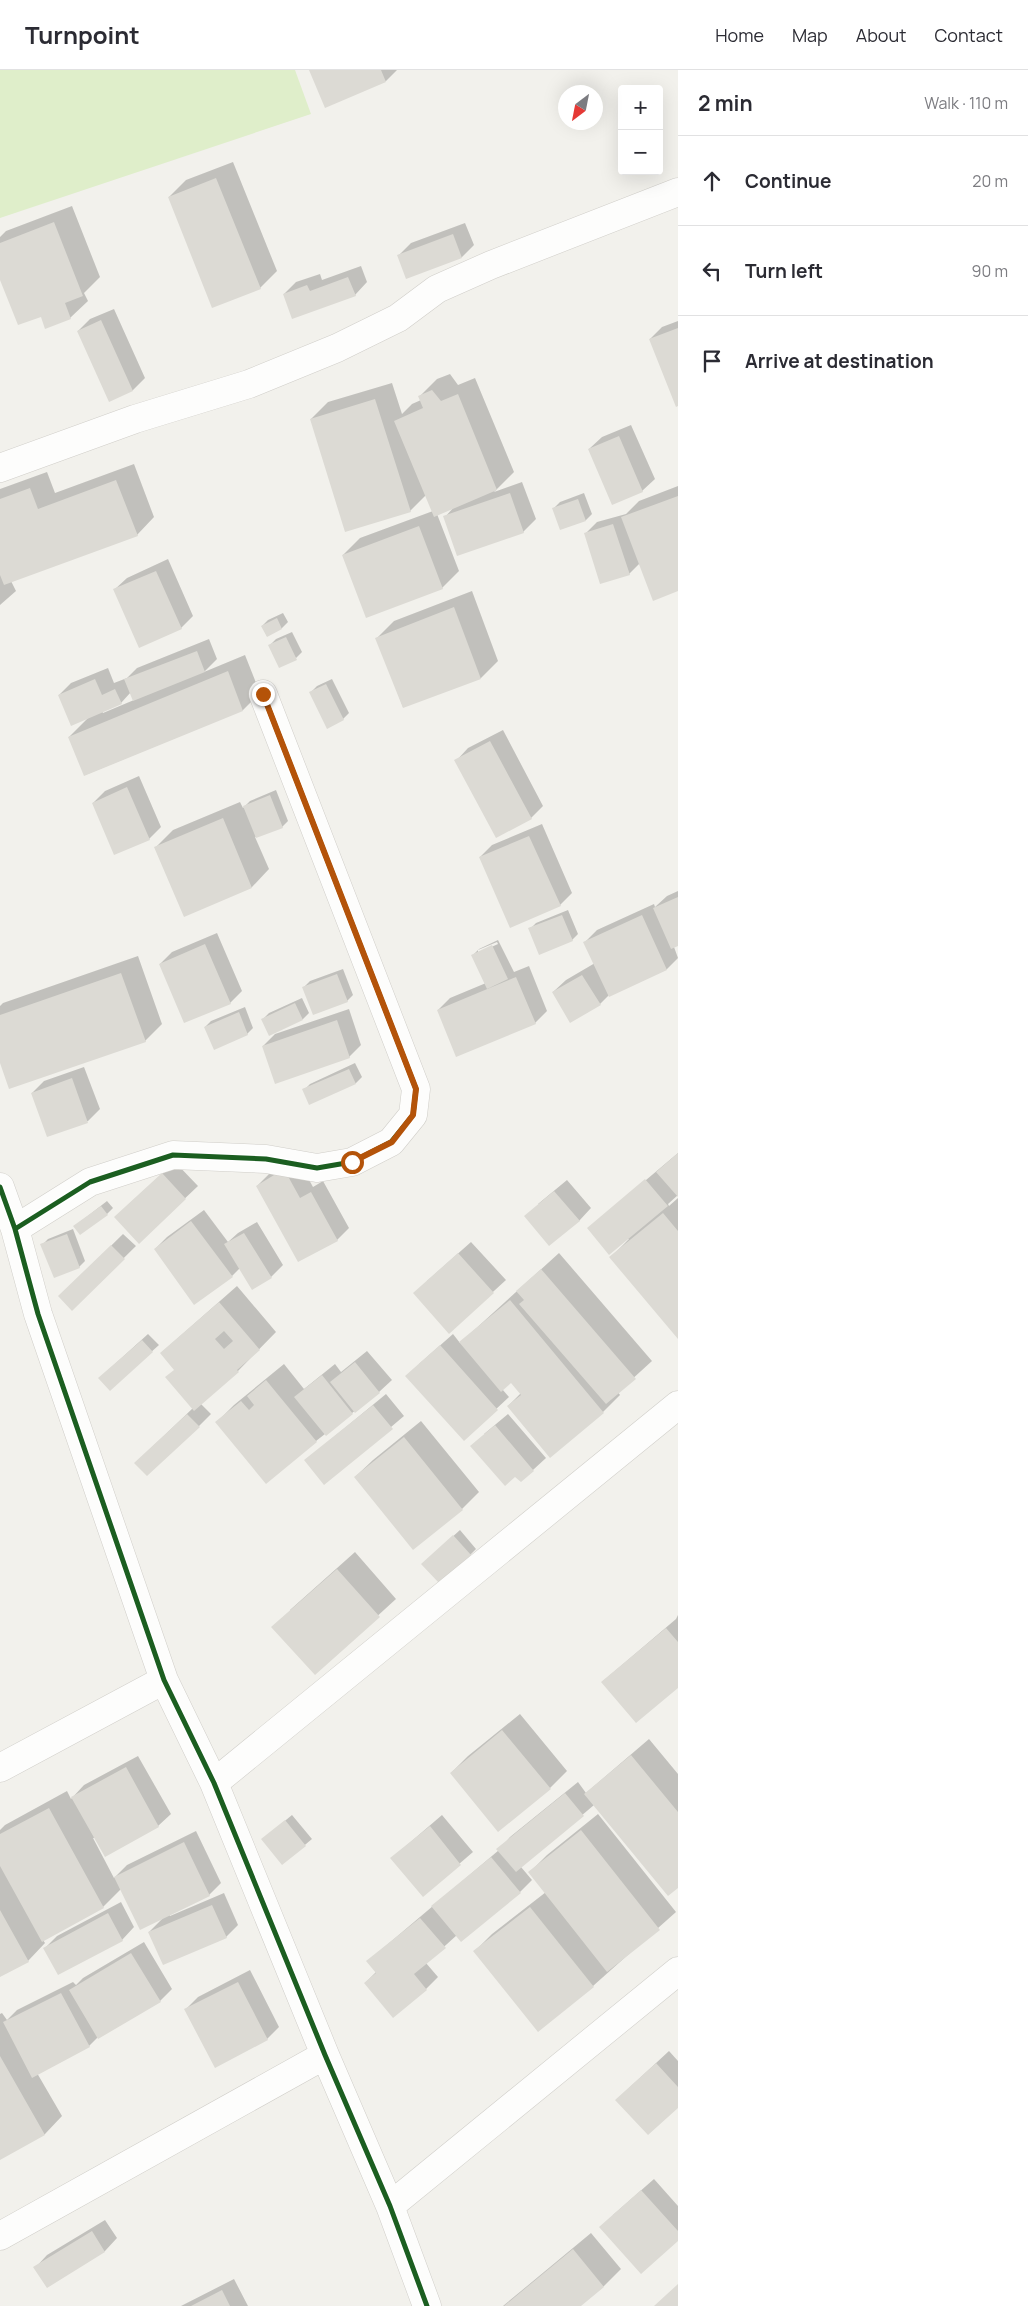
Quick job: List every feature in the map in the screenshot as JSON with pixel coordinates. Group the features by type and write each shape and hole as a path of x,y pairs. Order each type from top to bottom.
{"street":[{"path":"0,468 135,419 249,384 337,348 398,318 437,289 491,265 678,192"},
{"path":"15,1229 90,1182 172,1155 266,1159 317,1168 352,1162 392,1142 413,1115 416,1089 263,694"},
{"path":"0,1187 15,1229 38,1314 164,1680 214,1783 325,2055 390,2206 427,2306"},
{"path":"214,1783 678,1405"},
{"path":"0,1768 164,1680"},
{"path":"390,2206 678,1972"},
{"path":"0,2236 325,2055"}],"green space":[{"path":"0,70 295,70 311,114 0,218"}],"building":[{"path":"309,70 381,70 386,82 325,108"},
{"path":"216,178 261,289 212,308 168,197"},
{"path":"54,222 83,296 65,303 71,319 45,329 41,317 18,325 0,280 0,243"},
{"path":"453,234 462,258 406,279 397,255"},
{"path":"348,277 356,296 292,319 283,294 307,285 310,291"},
{"path":"101,320 133,391 109,402 77,331"},
{"path":"678,328 678,406 676,407 649,339"},
{"path":"432,390 441,401 458,394 497,490 434,517 394,421 423,408 418,396"},
{"path":"375,399 411,512 345,532 310,419"},
{"path":"619,436 643,492 612,505 588,449"},
{"path":"116,480 138,536 4,585 0,575 0,499 30,488 38,509"},
{"path":"510,493 524,533 457,556 443,516"},
{"path":"678,496 678,591 653,601 621,517"},
{"path":"578,499 586,521 560,530 552,508"},
{"path":"613,524 630,575 600,584 584,533"},
{"path":"419,526 443,589 366,618 342,555"},
{"path":"156,571 182,629 139,648 113,589"},
{"path":"454,607 481,679 403,708 375,638"},
{"path":"277,618 282,629 267,637 261,626"},
{"path":"286,637 297,660 279,668 268,645"},
{"path":"197,651 205,672 133,701 124,679"},
{"path":"228,671 243,711 84,776 68,737"},
{"path":"95,679 102,695 115,689 122,704 71,726 58,695"},
{"path":"326,684 344,720 327,729 309,692"},
{"path":"490,741 532,819 496,838 454,760"},
{"path":"127,787 150,840 114,855 92,803"},
{"path":"270,795 283,828 256,838 243,806"},
{"path":"223,818 252,888 184,917 154,847"},
{"path":"529,836 561,906 510,928 479,857"},
{"path":"678,897 678,946 671,949 653,908"},
{"path":"562,915 573,941 539,955 528,928"},
{"path":"642,915 667,970 609,997 583,942"},
{"path":"205,944 231,1004 184,1023 159,964"},
{"path":"492,945 508,979 487,989 471,955"},
{"path":"121,973 146,1042 9,1089 0,1063 0,1015"},
{"path":"337,974 348,1002 313,1015 302,987"},
{"path":"582,975 601,1005 570,1023 552,992"},
{"path":"516,977 536,1024 456,1057 437,1010"},
{"path":"295,1003 303,1020 269,1036 261,1019"},
{"path":"239,1012 248,1035 214,1050 204,1027"},
{"path":"337,1020 350,1058 275,1084 262,1046"},
{"path":"349,1069 356,1084 309,1105 302,1089"},
{"path":"72,1078 88,1123 47,1137 31,1093"},
{"path":"678,1153 678,1197 656,1172"},
{"path":"284,1169 300,1198 311,1192 338,1241 298,1262 256,1186"},
{"path":"162,1173 186,1199 139,1244 114,1217"},
{"path":"645,1179 668,1206 609,1255 587,1228"},
{"path":"554,1191 580,1221 549,1246 524,1216"},
{"path":"101,1206 108,1215 80,1235 73,1226"},
{"path":"663,1213 678,1231 678,1339 609,1257"},
{"path":"191,1221 233,1277 194,1305 154,1249"},
{"path":"244,1233 272,1278 252,1290 224,1244"},
{"path":"67,1234 80,1268 54,1278 40,1244"},
{"path":"111,1245 125,1259 72,1311 58,1296"},
{"path":"458,1253 494,1293 449,1334 413,1293"},
{"path":"541,1269 636,1379 606,1404 519,1304 524,1300 516,1291"},
{"path":"510,1300 604,1413 550,1458 507,1406 521,1395 511,1383 501,1392 459,1342"},
{"path":"219,1302 260,1350 237,1370 239,1372 194,1411 165,1377 174,1370 160,1353","holes":["224,1331 233,1341 224,1349 215,1339"]},
{"path":"142,1340 153,1352 110,1391 98,1378"},
{"path":"440,1345 498,1410 464,1441 405,1376"},
{"path":"355,1362 380,1393 355,1413 330,1382"},
{"path":"322,1375 353,1414 326,1436 294,1397"},
{"path":"266,1380 317,1442 266,1484 215,1422 241,1401 249,1410 254,1405 247,1396"},
{"path":"373,1405 393,1429 324,1485 304,1460"},
{"path":"187,1414 200,1427 147,1476 134,1463"},
{"path":"495,1425 534,1471 521,1482 515,1477 505,1486 470,1446"},
{"path":"404,1437 463,1510 413,1550 354,1477"},
{"path":"453,1535 471,1555 439,1583 421,1564"},
{"path":"337,1569 380,1617 315,1675 271,1627"},
{"path":"666,1628 678,1642 678,1688 636,1723 601,1682"},
{"path":"502,1730 551,1789 498,1832 450,1773"},
{"path":"631,1755 678,1812 678,1888 668,1896 584,1794"},
{"path":"126,1767 159,1827 105,1857 71,1797"},
{"path":"565,1793 584,1816 516,1872 496,1849"},
{"path":"49,1808 104,1908 42,1942 0,1866 0,1834"},
{"path":"285,1820 306,1846 282,1865 261,1839"},
{"path":"430,1826 461,1865 423,1897 390,1858"},
{"path":"581,1830 660,1930 607,1972 528,1872"},
{"path":"184,1842 210,1896 140,1930 114,1877"},
{"path":"491,1857 521,1893 461,1942 431,1906"},
{"path":"212,1905 227,1938 163,1965 148,1932"},
{"path":"530,1907 594,1987 538,2032 473,1951"},
{"path":"0,1910 29,1962 0,1977"},
{"path":"108,1913 123,1941 58,1975 43,1948"},
{"path":"420,1918 446,1948 414,1974 427,1990 393,2018 364,1983 376,1973 366,1961"},
{"path":"131,1953 161,2002 98,2039 69,1990"},
{"path":"238,1982 268,2040 215,2068 184,2009"},
{"path":"61,1993 90,2047 32,2078 3,2022"},
{"path":"0,2056 45,2135 0,2160"},
{"path":"656,2063 678,2087 678,2108 648,2135 615,2100"},
{"path":"641,2190 678,2231 678,2241 641,2274 599,2227"},
{"path":"92,2231 105,2252 47,2288 33,2267"},
{"path":"573,2249 604,2287 581,2306 504,2306"},
{"path":"678,2284 678,2306 654,2306"},
{"path":"222,2290 230,2306 191,2306"}],"cycle path":[{"path":"15,1229 90,1182 173,1155 266,1159 317,1168 352,1162 391,1142 413,1115 416,1089 263,694"},
{"path":"0,1187 15,1229 38,1314 164,1680 214,1783 325,2055 390,2206 427,2306"}],"route":[{"path":"263,694 416,1089 413,1115 392,1142 352,1162"}]}
